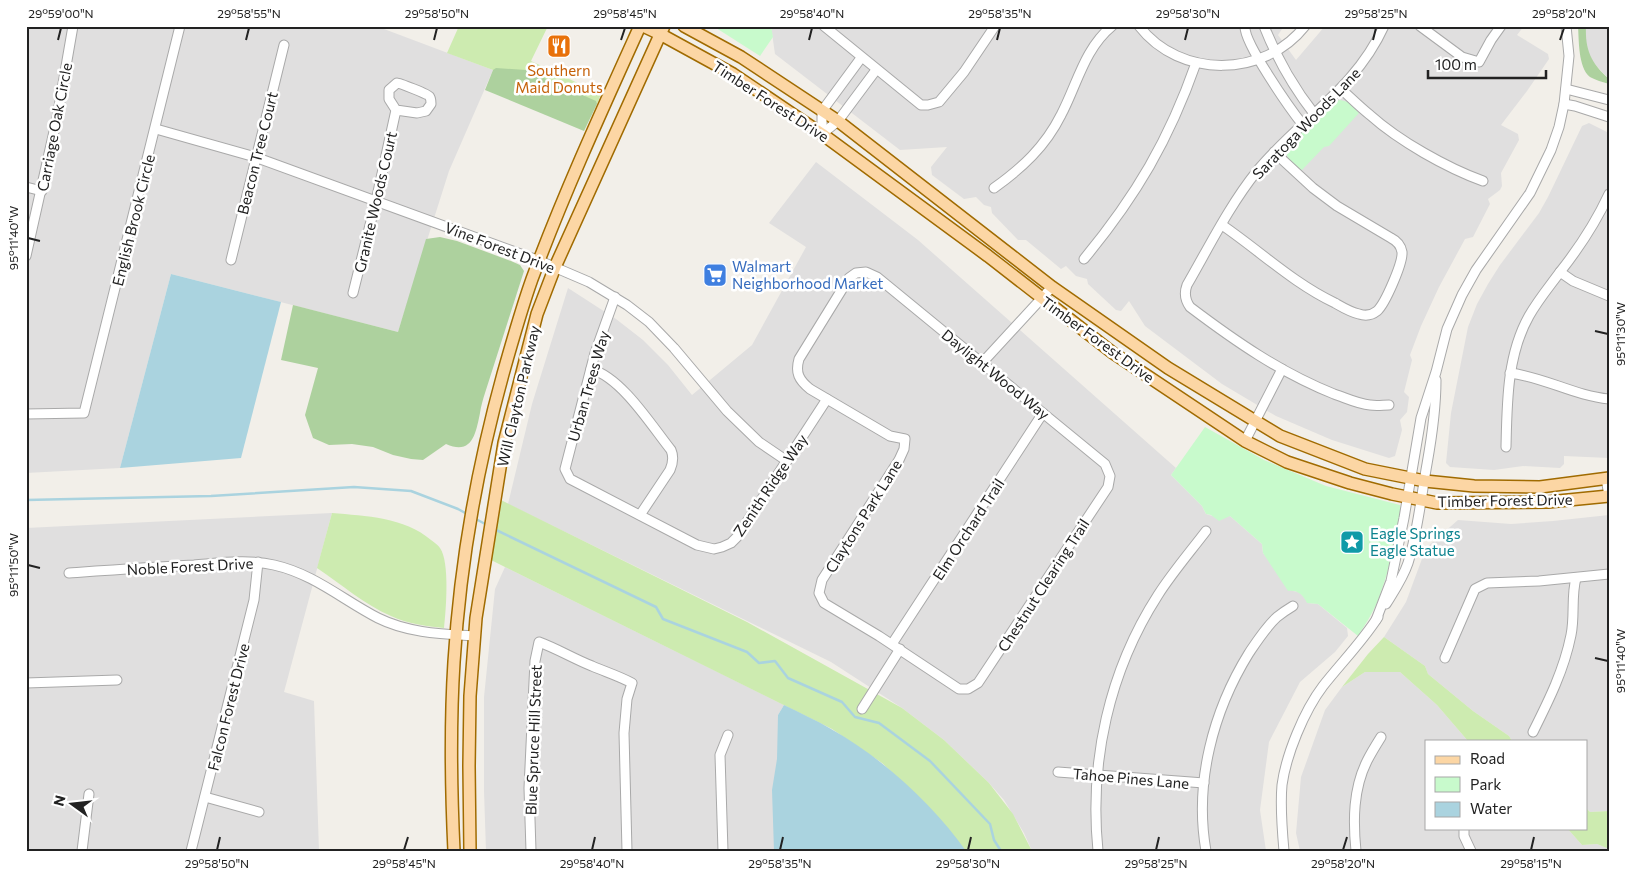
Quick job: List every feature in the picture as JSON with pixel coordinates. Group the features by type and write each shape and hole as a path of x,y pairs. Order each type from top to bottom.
{"main road":[{"name":"Timber Forest Drive","path":"641,26 662,30 733,74 822,134 1114,353 1245,441 1286,462 1350,483 1438,503 1548,502 1609,496"},
{"name":"Will Clayton Parkway","path":"454,851 451,784 452,692 456,635 469,530 488,435 514,336 552,226 641,26"},
{"name":"Timber Forest Drive","path":"684,26 741,57 838,120 1052,287 1168,368 1280,436 1366,469 1425,481 1474,486 1540,487 1608,478"},
{"name":"Will Clayton Parkway","path":"470,851 470,696 474,636 505,439 537,314 555,267 662,30"},
{"path":"488,435 505,439"},
{"path":"451,784 469,783"}],"street":[{"name":"Carriage Oak Circle","path":"26,256 57,118 73,26"},
{"name":"English Brook Circle","path":"26,414 84,413 156,129 180,26"},
{"path":"824,26 876,70 921,104 928,105 939,102 964,72 995,26"},
{"path":"994,188 1017,172 1040,148 1062,114 1086,58 1100,38 1112,26"},
{"path":"1139,26 1153,41 1168,52 1196,63 1234,66 1275,53 1286,46 1305,26"},
{"path":"1245,26 1245,32 1280,94 1303,124"},
{"path":"1264,26 1275,53 1293,86 1314,115"},
{"name":"Saratoga Woods Lane","path":"1282,369 1253,353 1190,307 1185,297 1187,285 1222,225 1257,172 1274,152 1341,89 1369,54 1384,26"},
{"path":"1420,26 1462,58 1479,62 1501,26"},
{"path":"1376,620 1391,581 1400,541 1421,418 1447,329 1462,295 1486,255 1530,193 1542,173 1551,150 1564,104 1566,89 1568,56 1566,26"},
{"name":"Beacon Tree Court","path":"231,260 284,45"},
{"path":"822,134 822,111 861,58"},
{"path":"1084,259 1134,194 1157,155 1172,125 1196,63"},
{"path":"822,134 838,120 876,70"},
{"name":"Granite Woods Court","path":"353,293 396,110 388,94 392,86 401,83 428,94 430,97 431,104 426,111 417,113 396,110"},
{"path":"1341,89 1370,116 1404,140 1457,171 1483,181"},
{"path":"1566,89 1609,100"},
{"path":"1564,104 1609,117"},
{"name":"Vine Forest Drive","path":"156,129 255,157 540,261 589,282 627,304 649,322 745,429 759,442 787,461"},
{"path":"1222,225 1321,297 1360,315 1375,313 1381,307 1401,263 1401,247 1396,241 1337,206 1306,182 1274,152"},
{"path":"26,187 42,191"},
{"path":"1506,447 1510,373 1519,338 1541,296 1592,226 1609,194"},
{"name":"Daylight Wood Way","path":"827,399 801,381 796,370 799,359 849,278 856,273 866,272 877,277 1105,464 1110,476 1108,487"},
{"path":"1560,272 1573,281 1609,296"},
{"path":"982,363 1052,287"},
{"name":"Urban Trees Way","path":"567,475 566,463 591,369 615,297"},
{"path":"591,369 600,372 612,380 634,403 673,455 670,470 640,516"},
{"path":"1245,441 1282,369 1306,382 1358,403 1390,405"},
{"path":"1284,851 1281,809 1282,784 1293,744 1310,707 1322,688 1364,638 1399,583 1408,564 1425,481 1435,412 1436,372"},
{"path":"1510,373 1534,377 1571,390 1609,399"},
{"name":"Zenith Ridge Way","path":"567,475 576,482 640,516 697,544 714,549 722,547 731,543 740,533 827,399"},
{"name":"Claytons Park Lane","path":"827,399 890,436 905,439 903,453 822,580 819,593 821,600 827,606 896,647"},
{"name":"Elm Orchard Trail","path":"862,709 896,647 1043,413"},
{"path":"1608,478 1609,496"},
{"name":"Chestnut Clearing Trail","path":"896,647 959,688 968,688 978,683 1108,487"},
{"path":"1098,851 1096,814 1097,776 1103,730 1119,673 1134,638 1158,595 1206,531"},
{"name":"Noble Forest Drive","path":"69,573 258,562 288,569 313,579 392,625 417,631 474,636"},
{"name":"Falcon Forest Drive","path":"191,851 254,600 258,562"},
{"path":"1445,658 1475,589 1486,582 1576,578 1609,574"},
{"path":"1533,732 1562,671 1571,635 1574,612 1573,589 1576,578"},
{"path":"1206,851 1203,817 1204,784 1212,737 1229,688 1255,644 1278,616 1293,606"},
{"name":"Blue Spruce Hill Street","path":"531,851 529,788 534,661 539,642 632,683 627,699 624,732 627,851"},
{"path":"26,683 117,680"},
{"path":"723,851 720,755 728,735"},
{"path":"1356,851 1354,810 1358,785 1366,762 1381,737"},
{"name":"Tahoe Pines Lane","path":"1058,772 1204,784"},
{"path":"82,851 89,794"},
{"path":"205,798 259,812"},
{"path":"1464,830 1464,836 1471,851"}],"shaded area":[{"path":"26,26 376,26 493,70 449,171 398,332 171,274 120,468 26,473"},
{"path":"771,26 1284,26 1278,35 1296,60 1325,26 1524,26 1517,35 1548,54 1549,59 1501,125 1518,134 1519,140 1501,173 1502,186 1500,190 1488,199 1490,204 1473,237 1465,239 1439,287 1421,326 1410,355 1412,360 1404,392 1409,397 1407,412 1400,420 1402,430 1395,456 1389,458 1332,440 1276,416 1222,384 1145,326 1129,301 1121,311 1116,310 1088,284 1087,279 1076,276 1066,266 1061,269 1026,240 1018,240 992,213 991,207 984,205 976,197 964,199 932,175 931,167 947,147 900,150 775,54"},
{"path":"1586,26 1609,26 1609,79 1591,60 1585,42"},
{"path":"1589,123 1609,133 1609,458 1564,456 1564,464 1560,468 1523,466 1494,470 1450,467 1446,463 1451,413 1468,327 1477,304 1500,265 1539,213 1582,126"},
{"path":"816,162 918,240 1176,468 1171,475 1202,506 1206,514 1216,517 1230,516 1262,544 1263,553 1293,591 1299,592 1308,603 1318,604 1347,628 1348,636 1335,652 1300,682 1269,742 1260,810 1266,851 1032,851 1024,833 1004,800 989,783 944,740 902,708 831,662 508,504 532,404 568,288 616,319 643,340 668,365 692,395 752,345 806,247 769,223"},
{"path":"332,513 284,692 314,701 319,851 26,851 26,528"},
{"path":"1609,515 1609,811 1590,812 1588,810 1588,740 1511,740 1509,736 1473,711 1428,674 1425,666 1384,637 1406,602 1426,548 1458,520 1511,524"},
{"path":"505,567 784,705 778,715 779,851 486,851 484,697 495,589"},
{"path":"1365,672 1400,672 1437,705 1467,740 1425,740 1425,830 1569,830 1582,845 1597,844 1609,849 1609,851 1300,851 1296,833 1301,777 1325,710 1342,687"}],"green space":[{"path":"459,26 548,26 531,61 601,94 597,104 534,78 493,70 447,53"},
{"path":"713,26 771,26 773,37 760,56"},
{"path":"1578,26 1586,26 1590,56 1609,79 1609,84 1592,78 1586,73 1581,60"},
{"path":"496,68 526,70 596,101 597,104 584,131 485,90 493,70"},
{"path":"1336,101 1348,102 1359,113 1329,146 1324,147 1301,171 1288,157 1286,146"},
{"path":"440,237 457,241 511,261 520,265 524,271 472,440 462,447 446,444 423,460 393,455 373,447 352,444 329,445 313,438 305,415 318,368 281,360 293,305 398,332 426,239"},
{"path":"1205,427 1264,460 1326,486 1400,505 1401,509 1395,540 1385,582 1374,609 1358,636 1318,604 1307,603 1300,594 1295,591 1288,591 1263,553 1262,544 1230,516 1219,521 1206,514 1202,506 1171,475"},
{"path":"501,500 747,622 902,708 944,740 989,783 1013,814 1032,851 966,851 924,802 882,763 832,729 491,560"},
{"path":"332,513 397,522 420,532 440,548 446,575 444,628 397,619 362,600 317,568"},
{"path":"1384,637 1425,666 1428,674 1473,711 1509,736 1511,740 1467,740 1437,705 1400,672 1365,672 1342,687"},
{"path":"1588,810 1590,812 1609,811 1609,849 1597,844 1582,845 1569,830 1588,830"}],"water":[{"path":"171,274 281,302 241,458 120,468"},
{"path":"784,705 850,740 887,767 938,816 966,851 774,851 772,790 777,759 778,715"}],"waterway":[{"path":"26,500 211,496 354,487 411,491 467,514"},
{"path":"474,518 487,525"},
{"path":"494,529 656,607 663,619 747,652 759,663 775,661 788,678 842,702 855,717 879,723 930,761 990,824 994,840 1001,851"}],"place":[{"name":"Southern Maid Donuts","path":"559,46"},
{"name":"Walmart Neighborhood Market","path":"715,275"},
{"name":"Eagle Springs Eagle Statue","path":"1352,542"}]}
